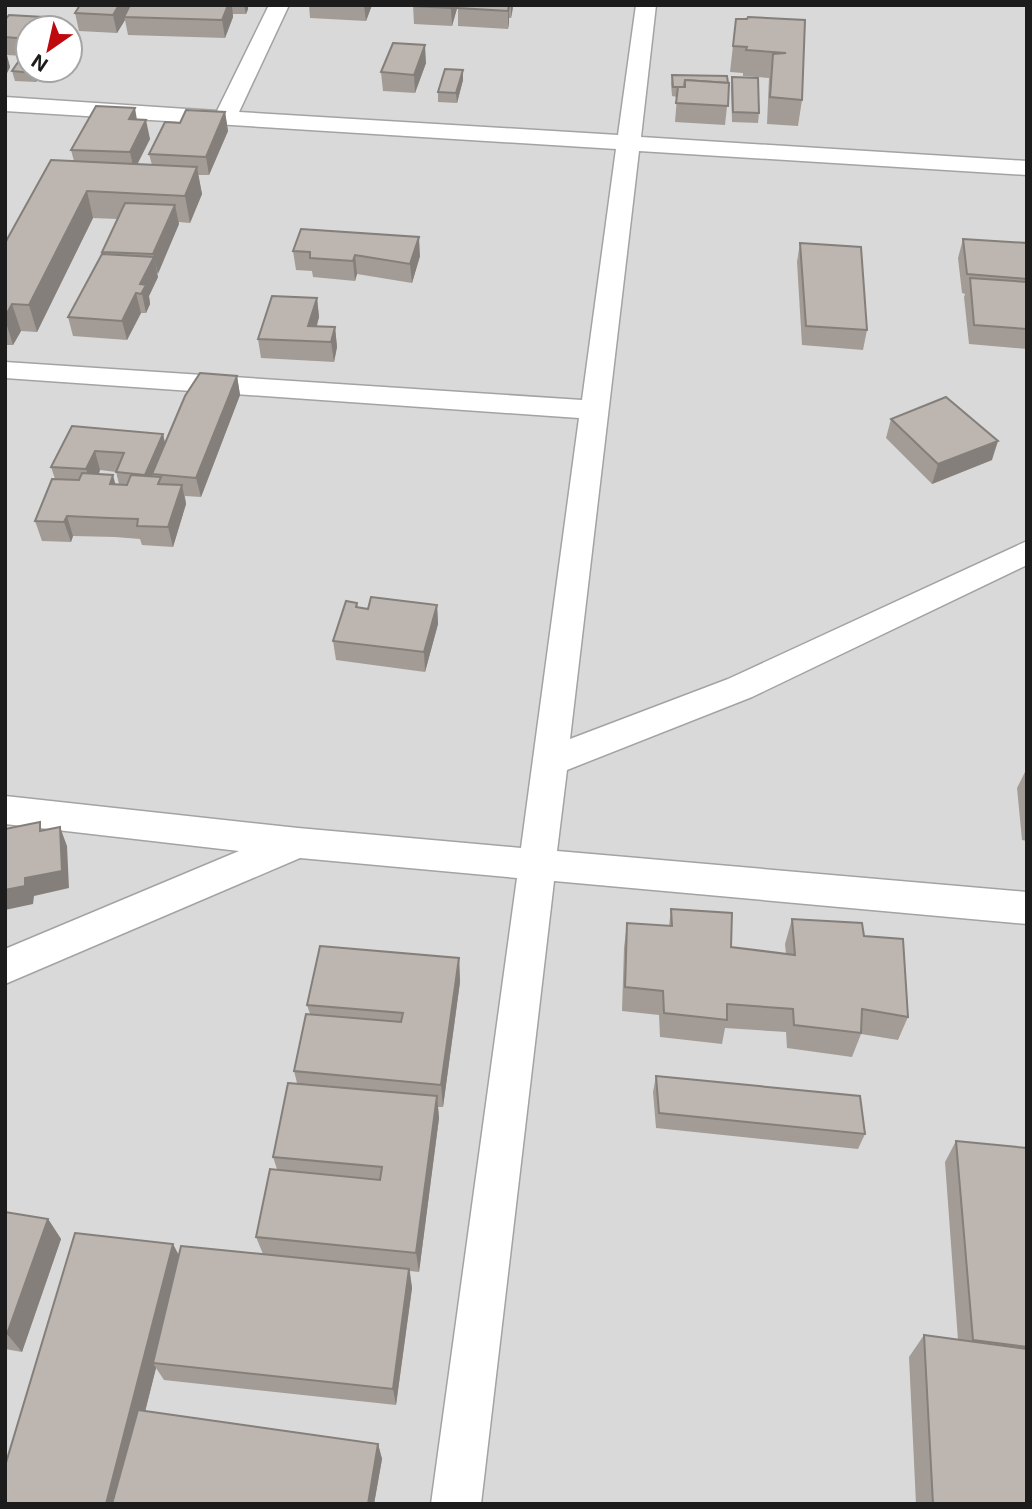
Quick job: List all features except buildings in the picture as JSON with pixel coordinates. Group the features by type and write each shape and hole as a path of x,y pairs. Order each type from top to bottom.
{"street":[{"path":"225,117 279,5"},
{"path":"456,1504 646,5"},
{"path":"5,104 1027,168"},
{"path":"5,370 594,410"},
{"path":"549,762 740,688 1027,552"},
{"path":"5,810 298,843 1027,908"},
{"path":"5,967 298,843"}],"shaded area":[{"path":"5,5 1027,5 1027,1504 5,1504"}]}
